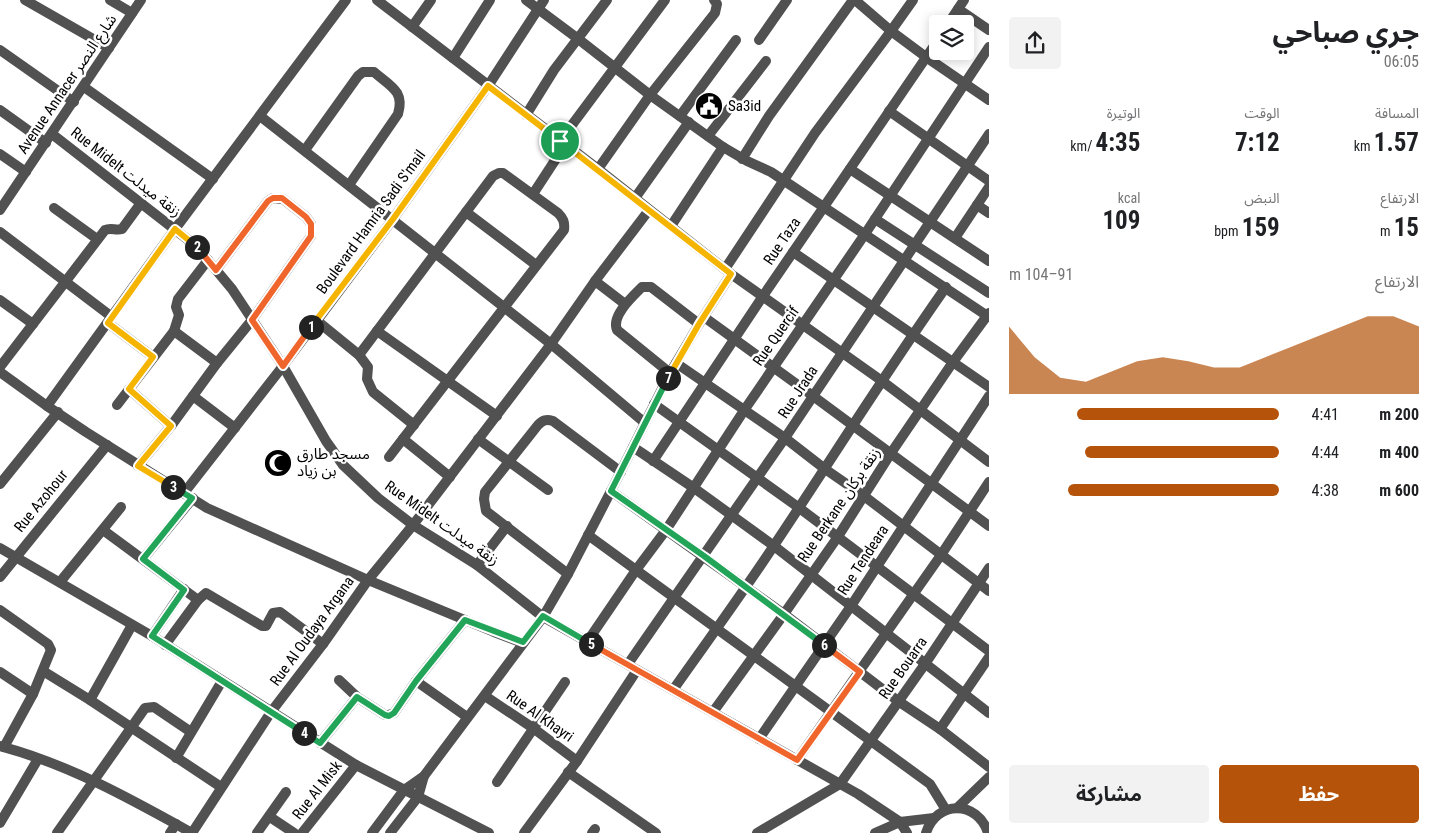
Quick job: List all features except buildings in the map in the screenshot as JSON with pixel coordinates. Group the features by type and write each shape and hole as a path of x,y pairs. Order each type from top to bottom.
{"street":[{"path":"25,0 38,3 109,48"},
{"path":"110,0 132,13"},
{"name":"Avenue Annacer شارع النصر","path":"2,204 49,139 141,0"},
{"path":"47,406 175,229 346,0"},
{"path":"377,0 598,169 728,272 882,381 989,462"},
{"path":"412,27 431,0"},
{"path":"453,58 490,0"},
{"path":"526,0 650,95 723,147 784,181 988,315"},
{"name":"Boulevard Hamria Sadi S'mail","path":"143,559 235,428 393,219 488,86 544,0"},
{"path":"526,115 554,70 607,0"},
{"path":"533,194 563,143 614,67 665,0"},
{"path":"598,169 650,95 716,13 717,4 714,0"},
{"path":"759,40 787,0"},
{"path":"372,833 404,790 424,776 543,616 588,536 670,373 728,272 800,154 913,0"},
{"path":"954,15 964,0"},
{"path":"742,159 769,116 859,2 926,57 989,100"},
{"path":"958,9 989,30"},
{"path":"634,198 736,40"},
{"name":"Rue Quercif","path":"587,642 666,530 744,409 891,196 989,47"},
{"path":"0,50 74,102"},
{"name":"Rue Taza","path":"653,461 929,53"},
{"path":"708,136 766,61"},
{"path":"305,150 358,76 363,72 374,72 397,92 401,100 400,106 398,114 349,185"},
{"path":"84,87 213,179"},
{"name":"Rue Midelt زنقة ميدلت","path":"0,110 49,139 141,203 196,246 232,288 283,366 326,441 343,465 378,498 413,525 477,565 543,616 840,784 900,822 907,833"},
{"path":"888,111 989,181"},
{"path":"260,116 552,344 644,423"},
{"name":"Rue Jrada","path":"628,664 785,438 989,134"},
{"path":"671,226 723,147"},
{"path":"0,154 26,172"},
{"path":"850,169 989,261"},
{"path":"359,355 493,176 499,172 503,173 558,212 562,217 564,230 389,458"},
{"path":"955,238 989,187"},
{"path":"138,466 171,426 217,362 252,320 311,236 311,224 306,217 282,198 273,198 268,201 216,270"},
{"path":"0,367 98,240 109,228 122,229 141,203"},
{"path":"977,205 989,213"},
{"path":"54,208 98,240"},
{"name":"Rue Al Oudaya Argana","path":"192,833 271,712 323,644 368,580 413,525 552,344 594,281 649,210"},
{"path":"466,212 536,265"},
{"path":"875,219 989,293"},
{"path":"0,232 65,283 153,357"},
{"path":"793,252 989,387"},
{"path":"117,405 174,331 179,315 176,306 178,299 208,260"},
{"path":"594,281 626,304"},
{"path":"670,373 617,330 615,325 626,304 642,287 651,286 734,340 989,526"},
{"path":"673,690 774,546 798,507 946,287"},
{"path":"0,300 33,324"},
{"name":"Rue Berkane زنقة بركان","path":"713,712 837,538 891,453 953,362 988,315"},
{"path":"316,320 359,355 368,367 367,379 373,392 414,425"},
{"path":"174,331 217,362"},
{"path":"377,331 497,416"},
{"path":"676,363 785,438 989,591"},
{"path":"0,372 47,406 138,466 232,521 302,549 368,580 523,642"},
{"path":"129,389 171,426"},
{"path":"193,396 235,428"},
{"name":"Rue Tendeara","path":"759,739 851,606 989,396"},
{"path":"654,404 798,507 989,650"},
{"path":"0,484 58,412"},
{"path":"568,574 486,511 485,492 538,425 542,421 547,420 553,421 621,472"},
{"path":"403,439 450,477"},
{"path":"478,439 548,490"},
{"name":"Rue Azohour","path":"0,577 15,556 107,445"},
{"path":"633,447 774,546 989,714"},
{"path":"797,760 941,555 989,482"},
{"path":"611,491 784,614 898,701 940,729 989,767"},
{"path":"60,582 121,507"},
{"path":"477,565 507,526"},
{"path":"103,530 198,600"},
{"path":"588,536 675,597 795,687 930,784 946,810"},
{"path":"0,548 152,636 356,765 489,833"},
{"name":"Rue Bouarra","path":"840,784 926,664 989,568"},
{"path":"152,636 184,590"},
{"path":"165,645 204,594 209,594 262,626 266,626 273,613 280,612 323,644"},
{"path":"0,610 48,644 51,650 33,694 2,747 56,764 93,781 173,829 192,833"},
{"path":"339,680 357,697 389,716 394,713 416,681 465,620"},
{"path":"90,700 132,625"},
{"path":"940,729 989,657"},
{"path":"524,833 577,761 637,670"},
{"path":"43,671 221,787"},
{"path":"0,672 33,694"},
{"path":"176,758 222,681"},
{"path":"416,681 467,717"},
{"path":"497,782 565,682"},
{"name":"Rue Al Khayri","path":"485,696 533,728 577,761"},
{"path":"320,743 357,697"},
{"path":"57,833 145,708 154,707 191,732"},
{"path":"0,823 38,759"},
{"name":"Rue Al Misk","path":"302,833 356,765"},
{"path":"568,772 656,833"},
{"path":"390,833 418,797 424,776"},
{"path":"957,808 989,778"},
{"path":"757,833 840,784"},
{"name":"Rue Al Misk","path":"257,833 286,792"},
{"path":"875,833 900,822 934,818 946,810 957,808 970,811 976,815 985,825 988,833"},
{"path":"270,817 294,833"},
{"path":"926,833 934,818"}],"place":[{"name":"Sa3id","path":"709,106"},
{"name":"مسجد طارق بن زياد","path":"278,463"}],"route":[{"path":"488,86 560,141 731,274 670,373 611,491 784,614 860,672 797,760 543,616 523,642 465,620 416,681 394,713 389,716 385,715 357,697 320,743 152,636 184,590 143,559 192,498 138,466 171,426 129,389 153,357 108,323 175,229 196,246 216,270 268,201 273,198 282,198 306,217 311,224 311,236 252,320 283,366 393,219 488,86"}]}
